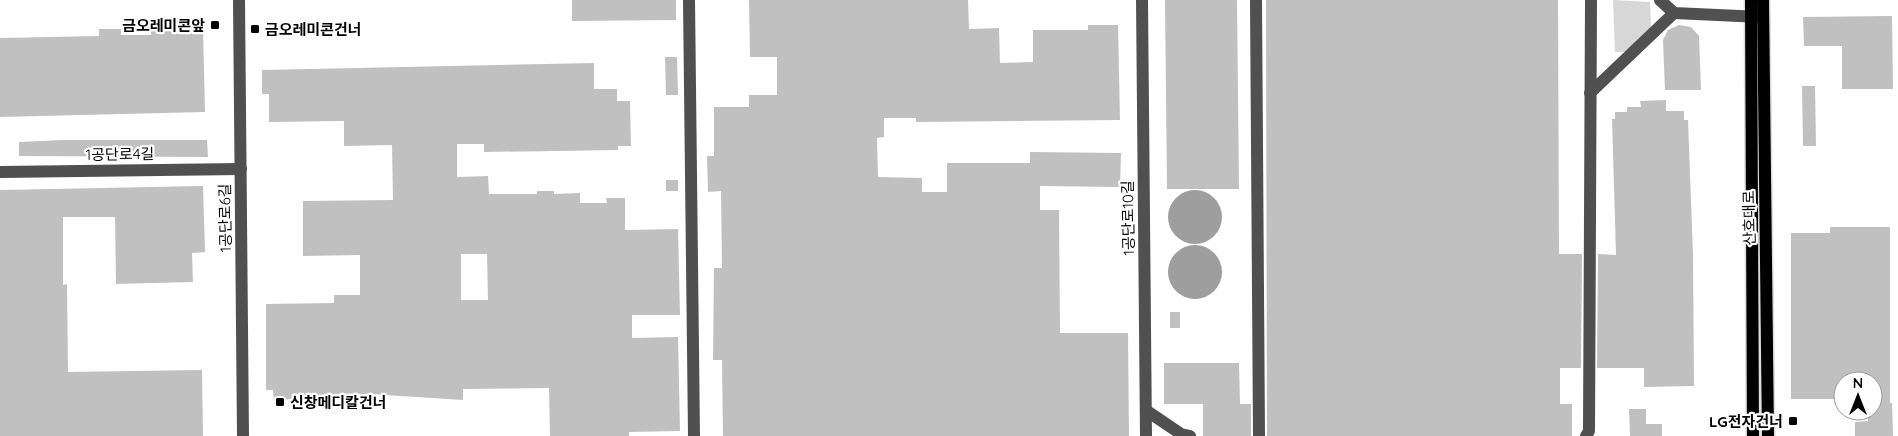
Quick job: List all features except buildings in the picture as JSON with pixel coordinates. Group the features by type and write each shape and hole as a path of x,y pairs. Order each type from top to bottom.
{"main road":[{"name":"산호대로","path":"1751,0 1757,17 1768,436"},
{"name":"산호대로","path":"1753,436 1757,17 1763,0"}],"street":[{"name":"1공단로6길","path":"239,0 243,436"},
{"path":"689,0 694,436"},
{"name":"1공단로10길","path":"1142,0 1146,436"},
{"path":"1256,0 1259,436"},
{"path":"1586,436 1589,431 1591,0"},
{"path":"1660,0 1674,13 1757,17"},
{"path":"1590,93 1674,13"},
{"name":"1공단로4길","path":"0,172 241,169"},
{"path":"1147,412 1181,434 1190,436"}],"shaded area":[{"path":"1613,0 1650,2 1651,27 1627,52 1615,52"},
{"path":"1195,190 1205,192 1214,198 1220,207 1222,217 1220,227 1214,236 1205,242 1195,244 1185,242 1176,236 1170,227 1168,217 1170,207 1176,198 1185,192"},
{"path":"1195,245 1205,247 1214,253 1220,262 1222,272 1220,282 1214,291 1205,297 1195,299 1185,297 1176,291 1170,282 1168,272 1170,262 1176,253 1185,247"}],"place":[{"name":"금오레미콘앞","path":"215,25"},
{"name":"금오레미콘건너","path":"255,29"},
{"name":"신창메디칼건너","path":"280,402"},
{"name":"LG전자건너","path":"1793,421"}]}
